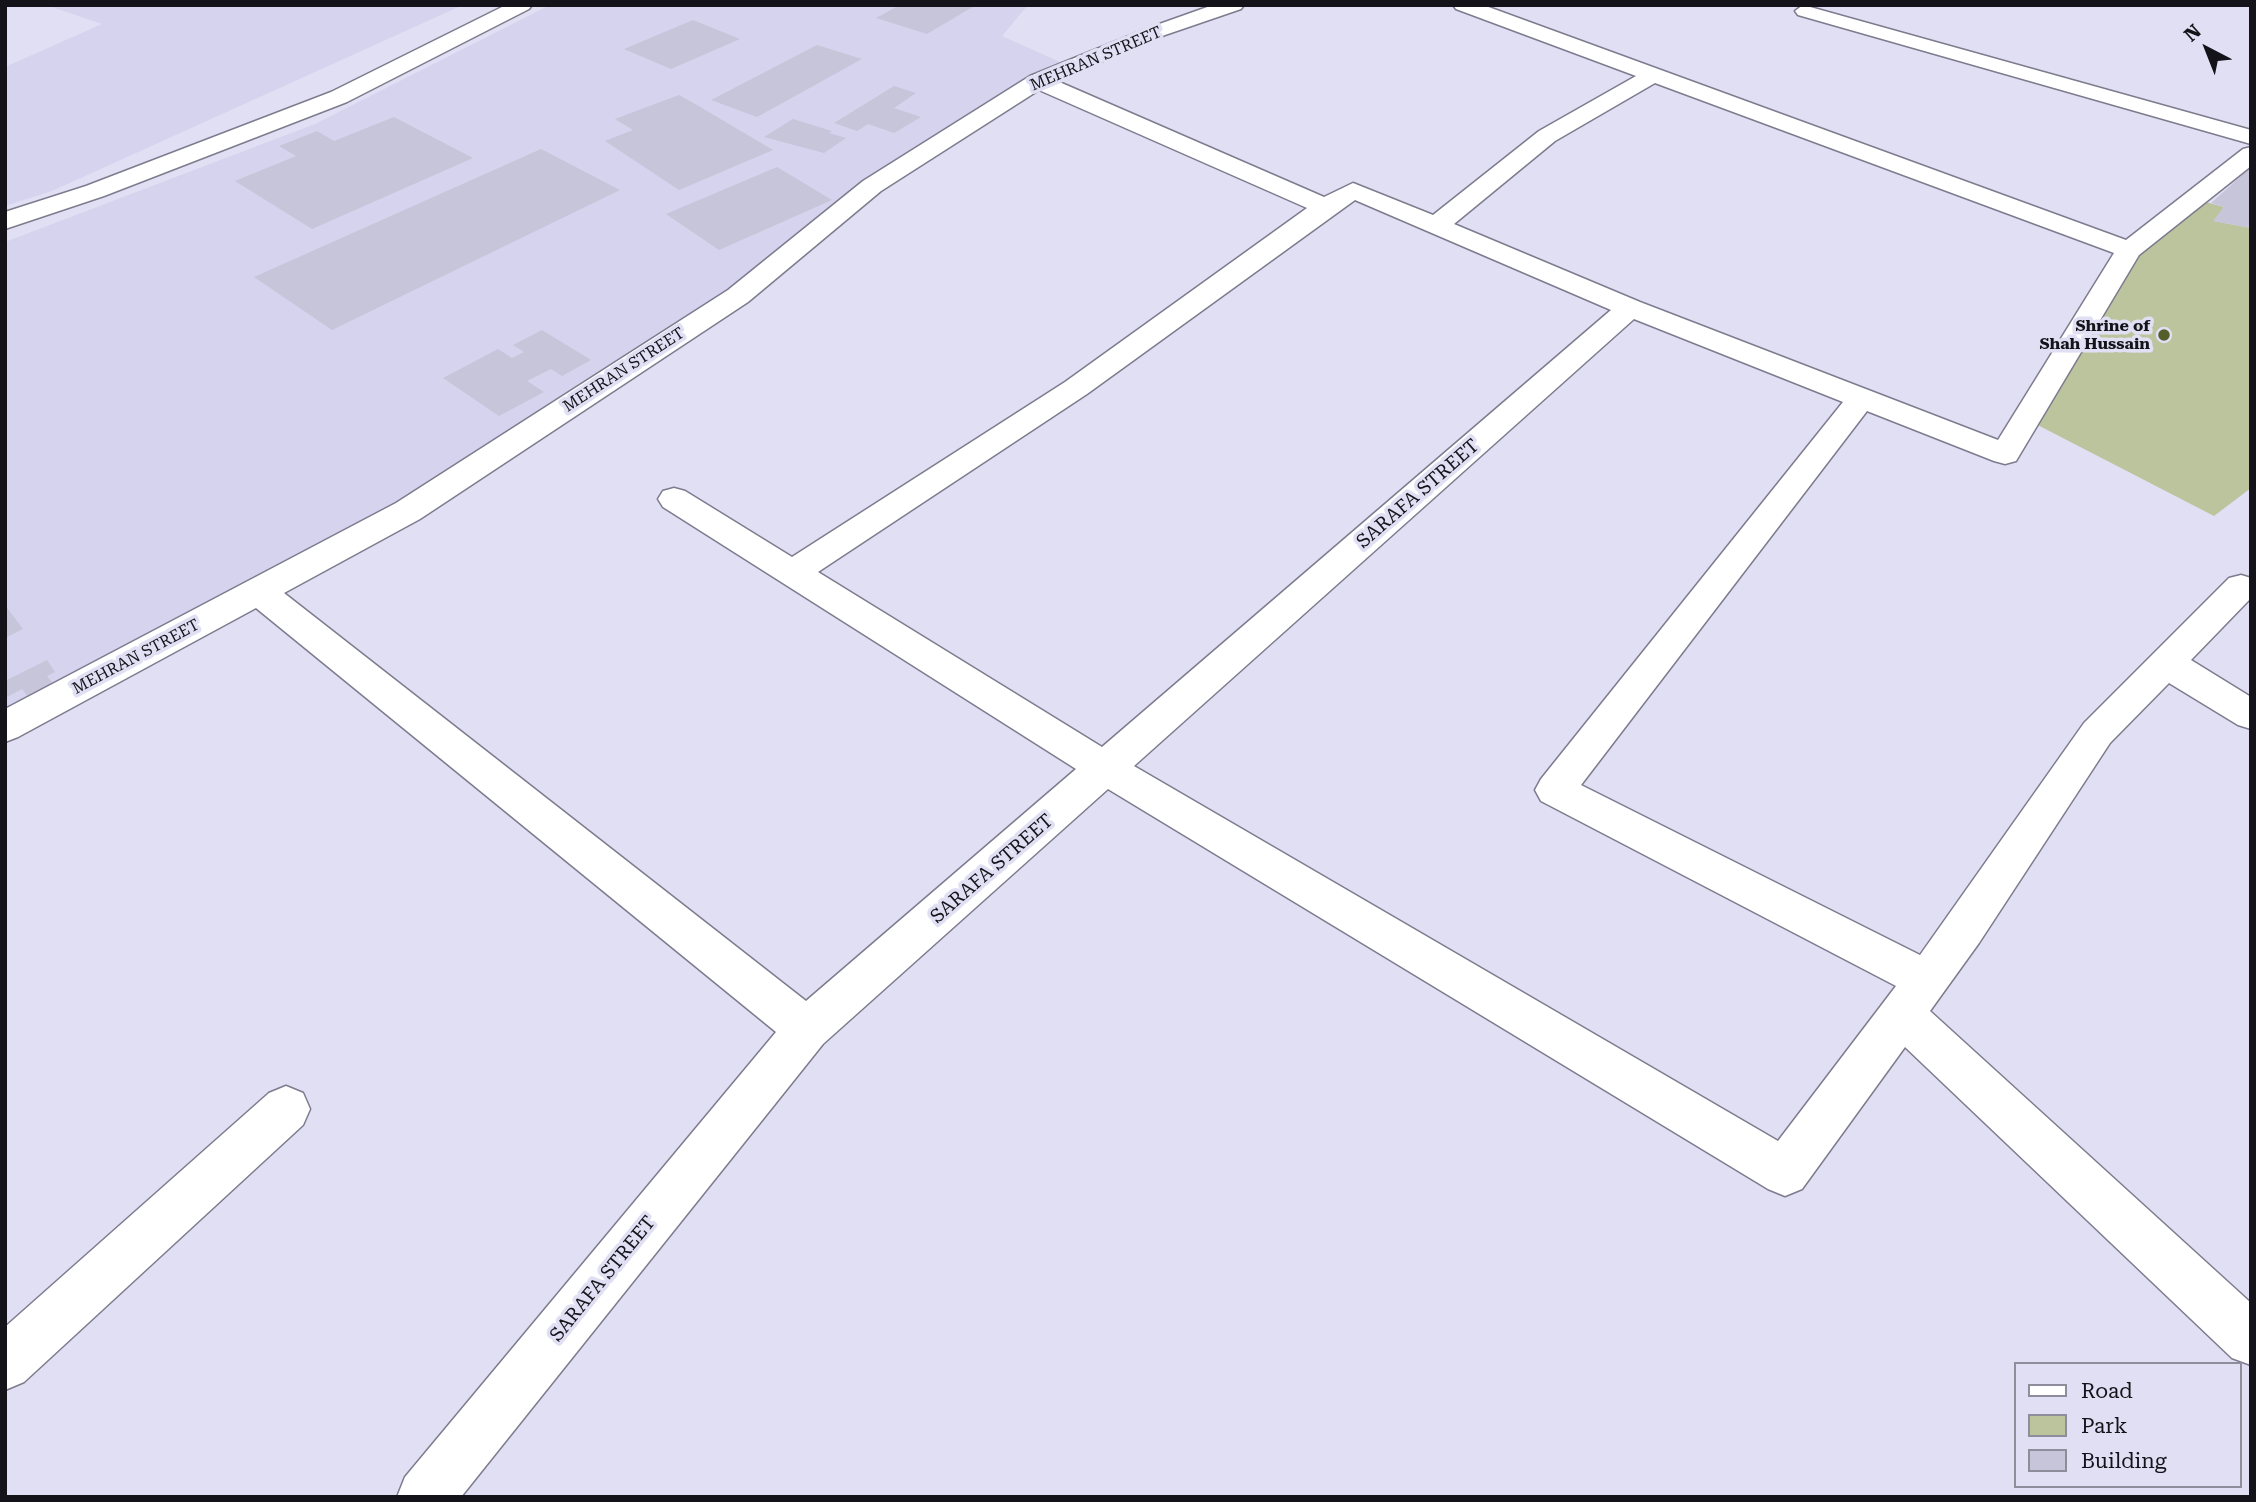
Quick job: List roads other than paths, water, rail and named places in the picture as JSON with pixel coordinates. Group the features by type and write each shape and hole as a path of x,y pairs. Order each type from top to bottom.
{"street":[{"path":"5,220 95,191 339,97 522,5"},
{"name":"MEHRAN STREET","path":"5,727 400,517 727,303 872,186 1038,81 1158,32 1234,5"},
{"path":"1463,5 2129,250"},
{"path":"1805,11 2251,137"},
{"path":"1436,225 1547,136 1652,76"},
{"path":"1038,81 1325,207"},
{"path":"792,573 1076,388 1325,207 1353,190 1630,308 2005,454 2129,250 2251,154"},
{"name":"SARAFA STREET","path":"425,1497 807,1029 1107,769 1630,308"},
{"path":"1862,398 1555,790 1914,997 2251,1339"},
{"path":"674,499 1107,769 1785,1172 1971,919 2096,733 2241,587"},
{"path":"260,592 807,1029"},
{"path":"2166,663 2251,715"},
{"path":"5,1363 286,1109"}],"place":[{"name":"Shrine of Shah Hussain","path":"2164,335"}]}
